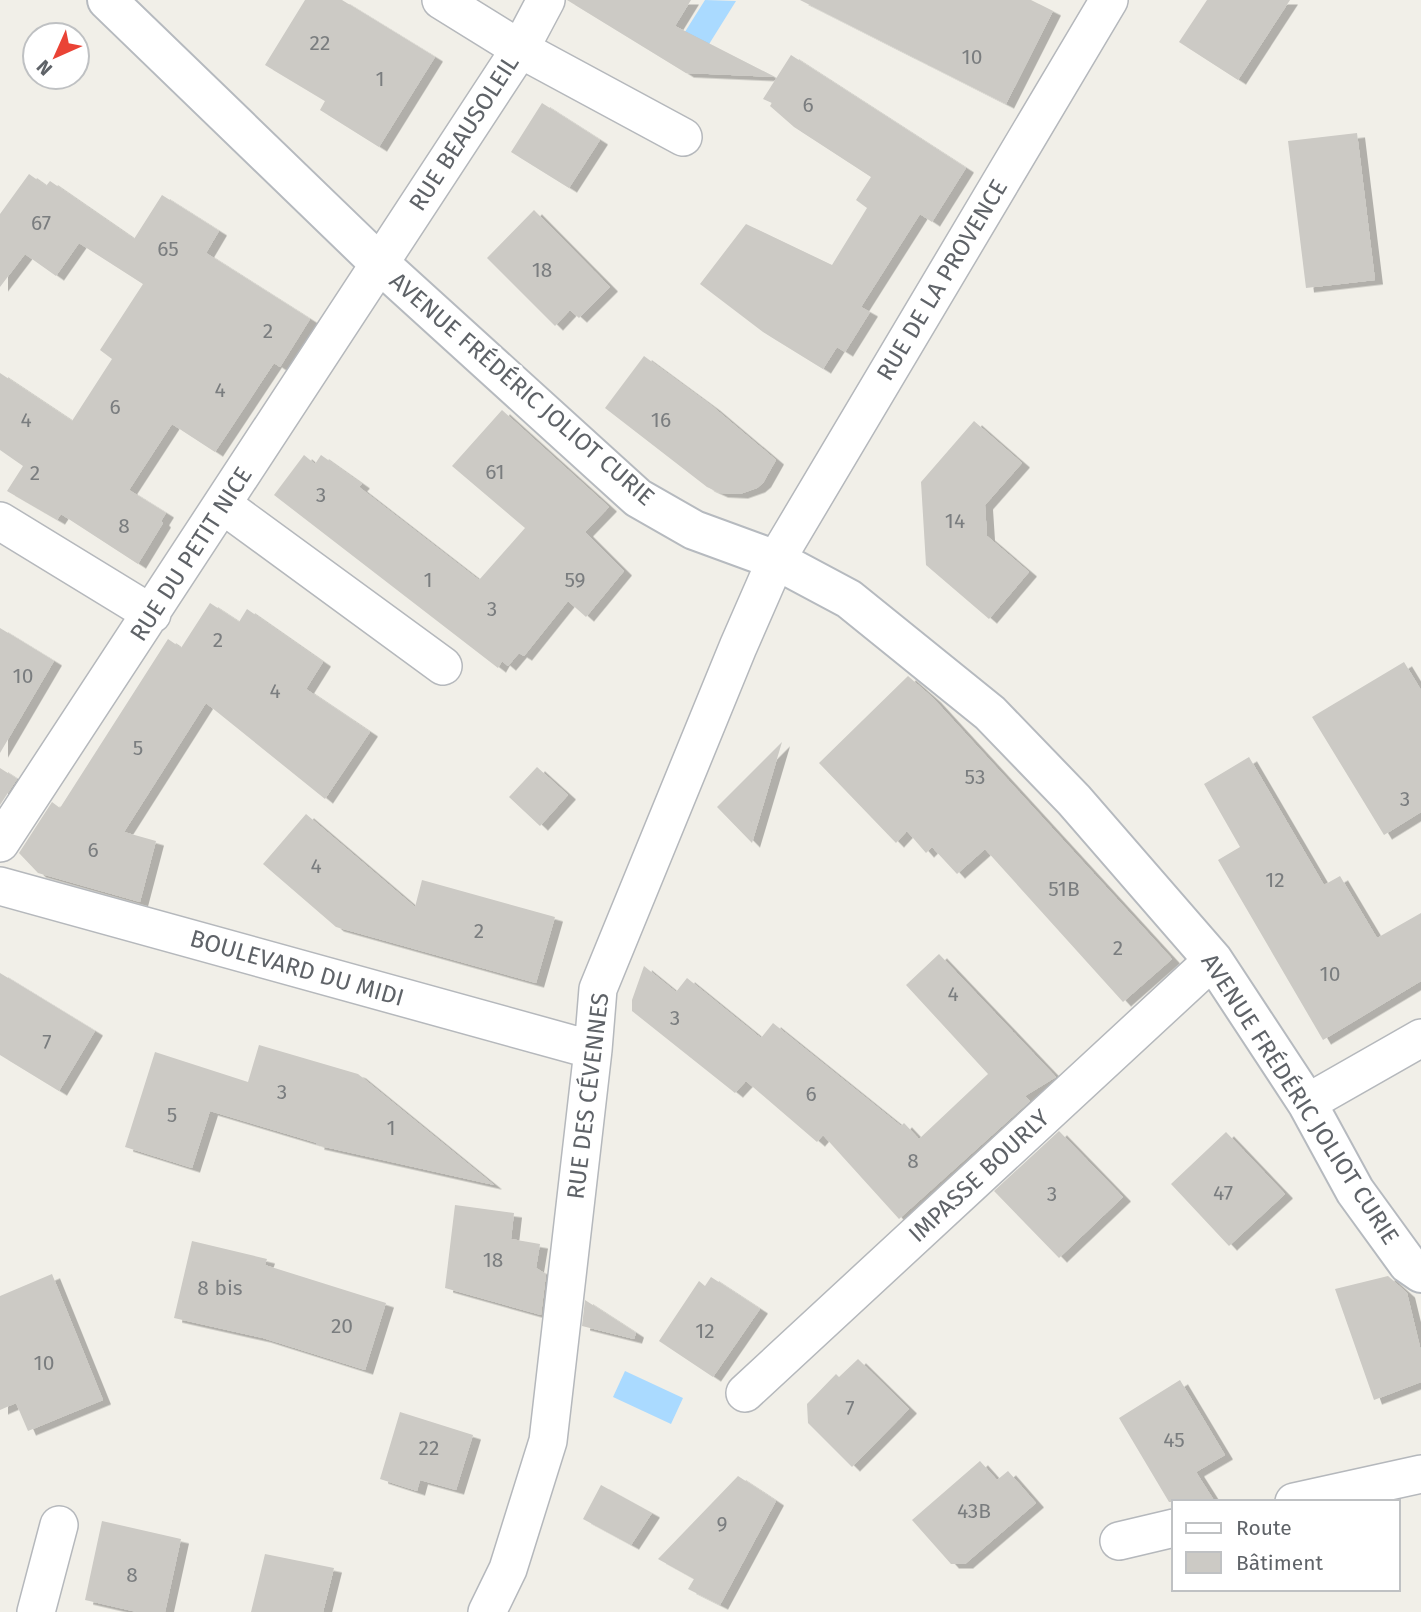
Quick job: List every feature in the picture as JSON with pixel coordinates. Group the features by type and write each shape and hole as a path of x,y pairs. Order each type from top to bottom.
{"street":[{"name":"AVENUE FRÉDÉRIC JOLIOT CURIE","path":"107,0 378,262 638,498 694,530 776,560 849,598 990,713 1074,800 1213,960 1307,1103 1355,1191 1408,1264 1421,1273"},
{"path":"441,0 520,49 683,137"},
{"name":"RUE BEAUSOLEIL","path":"378,262 520,49 546,0"},
{"name":"RUE DE LA PROVENCE","path":"776,560 1109,0"},
{"name":"RUE DU PETIT NICE","path":"0,843 223,505 378,262"},
{"path":"223,505 443,666"},
{"path":"0,520 152,614"},
{"name":"RUE DES CÉVENNES","path":"487,1612 508,1569 548,1441 598,989 776,560"},
{"name":"BOULEVARD DU MIDI","path":"0,886 593,1050"},
{"name":"IMPASSE BOURLY","path":"745,1393 1213,960"},
{"path":"1307,1103 1421,1038"},
{"path":"1303,1500 1421,1474"},
{"path":"36,1612 59,1525"},
{"path":"1119,1541 1172,1528"}],"water":[{"path":"705,0 736,1 706,49 683,35"},
{"path":"625,1371 683,1398 671,1424 613,1397"}],"building":[{"path":"305,0 342,0 435,57 379,147 320,110 325,101 265,65"},
{"path":"567,0 691,0 675,26 775,77 686,73"},
{"path":"800,0 1031,0 1053,11 1006,104"},
{"path":"1207,0 1290,0 1238,80 1179,42"},
{"path":"791,55 966,168 932,222 920,214 861,307 870,312 845,352 837,347 823,369 763,332 700,284 746,224 832,265 867,208 856,200 871,177 794,127 770,106 772,103 763,99"},
{"path":"542,103 600,140 569,188 511,152"},
{"path":"1357,133 1375,280 1306,288 1288,141"},
{"path":"29,174 46,186 50,181 134,239 162,195 219,231 206,253 310,319 280,367 274,363 215,452 172,424 129,490 166,513 161,521 163,523 138,564 61,514 57,520 7,491 23,466 0,450 0,373 72,421 112,359 100,350 143,284 79,243 56,276 25,254 0,287 0,214"},
{"path":"534,210 610,287 579,318 570,310 555,326 487,258"},
{"path":"644,356 712,406 776,460 763,483 740,494 720,493 707,487 605,408"},
{"path":"502,410 609,507 585,532 624,571 586,617 568,601 524,656 519,653 508,666 502,661 498,668 274,495 304,455 315,464 321,455 362,484 359,487 479,580 525,528 452,466"},
{"path":"974,421 1022,463 985,505 987,536 1029,572 989,619 926,565 921,482"},
{"path":"210,603 239,622 247,609 323,662 306,689 370,732 325,799 206,703 124,832 156,841 140,902 38,873 19,853 52,802 60,808 168,639 181,648"},
{"path":"0,628 54,661 0,753"},
{"path":"1404,662 1421,690 1421,812 1384,835 1312,717"},
{"path":"908,676 933,698 1172,959 1123,1002 985,849 957,874 932,847 926,853 907,831 896,843 819,763"},
{"path":"782,742 752,843 717,807"},
{"path":"1249,757 1324,885 1340,876 1377,938 1421,913 1421,981 1323,1040 1218,860 1240,847 1204,784"},
{"path":"537,767 568,795 540,826 509,797"},
{"path":"0,768 17,779 0,805"},
{"path":"306,814 415,907 422,880 555,917 536,983 336,927 263,864"},
{"path":"939,954 1056,1077 1025,1096 1030,1101 899,1219 823,1135 817,1142 746,1081 735,1093 632,1011 632,1000 644,966 676,992 687,978 761,1038 773,1023 901,1126 904,1123 919,1139 988,1074 906,985"},
{"path":"0,973 95,1031 59,1091 0,1055"},
{"path":"259,1045 358,1074 494,1185 316,1145 317,1143 210,1111 192,1168 125,1147 155,1052 248,1082"},
{"path":"1059,1131 1123,1197 1059,1258 994,1191"},
{"path":"1226,1132 1285,1194 1229,1246 1171,1184"},
{"path":"455,1205 514,1213 511,1239 540,1244 536,1268 546,1274 541,1315 445,1288"},
{"path":"192,1241 267,1259 265,1265 386,1303 365,1370 263,1338 174,1318"},
{"path":"52,1274 103,1400 28,1431 16,1403 0,1410 0,1296"},
{"path":"1388,1276 1407,1293 1421,1351 1421,1382 1374,1400 1335,1289"},
{"path":"711,1277 760,1309 713,1377 659,1341 699,1281 705,1286"},
{"path":"585,1300 636,1333 634,1339 582,1326"},
{"path":"858,1359 909,1409 852,1467 808,1423 807,1404 836,1374 839,1377"},
{"path":"1180,1380 1225,1455 1196,1472 1214,1500 1169,1502 1119,1418"},
{"path":"400,1412 473,1435 456,1490 420,1480 417,1491 380,1479"},
{"path":"980,1461 997,1480 1008,1471 1036,1503 965,1564 951,1564 912,1520"},
{"path":"738,1476 776,1501 720,1605 688,1589 694,1579 658,1559"},
{"path":"601,1485 652,1513 631,1545 583,1519"},
{"path":"102,1521 181,1539 165,1612 137,1612 85,1600"},
{"path":"265,1554 334,1568 323,1612 251,1612"}]}
